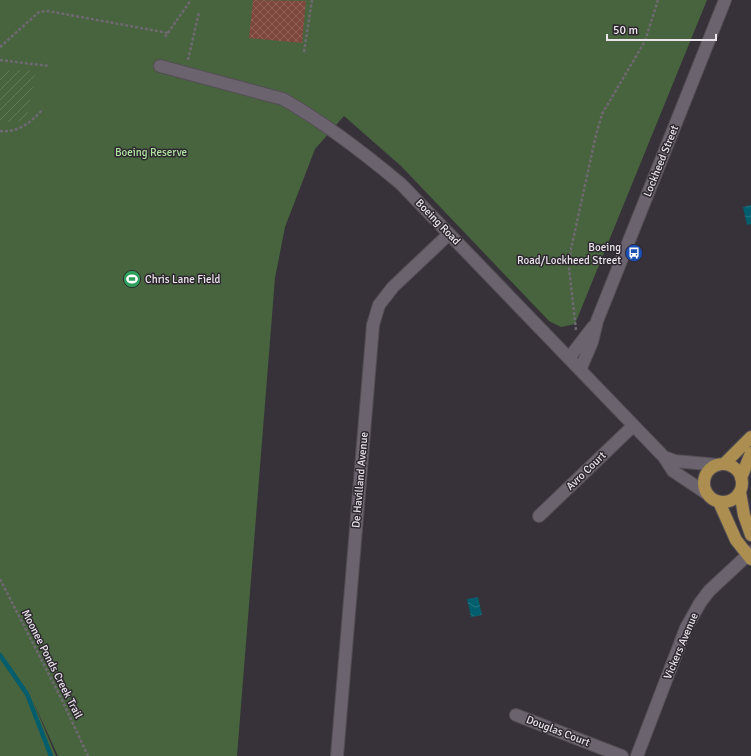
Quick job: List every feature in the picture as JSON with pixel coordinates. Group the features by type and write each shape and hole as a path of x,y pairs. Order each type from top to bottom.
{"main road":[{"path":"740,492 731,501 719,502 709,497 706,493 704,487 705,476 708,471 722,465 751,437"},
{"path":"751,453 741,478 740,492 744,515 751,535"},
{"path":"722,465 735,468 741,478"},
{"path":"719,502 736,540 750,555"}],"street":[{"name":"Lockheed Street","path":"580,370 592,342 597,321 725,0"},
{"name":"Boeing Road","path":"160,66 285,95 299,108 373,160 401,184 664,457 674,471 706,493"},
{"name":"De Havilland Avenue","path":"337,756 373,325 379,305 393,287 449,234"},
{"name":"Lockheed Street","path":"569,358 597,321"},
{"name":"Avro Court","path":"539,516 633,426"},
{"path":"664,457 675,461 722,465"},
{"name":"Vickers Avenue","path":"637,756 686,628 694,613 709,591 750,555"},
{"name":"Douglas Court","path":"516,714 622,756"}],"path":[{"path":"165,37 191,0"},
{"path":"304,52 312,0"},
{"path":"577,331 571,290 570,262 596,135 602,114 645,41 658,0"},
{"path":"0,47 39,12 48,11 168,33"},
{"path":"185,72 199,12"},
{"path":"0,60 49,66"},
{"path":"0,131 9,132 31,123 43,109"},
{"name":"Moonee Ponds Creek Trail","path":"0,579 59,694 88,756"}],"green space":[{"name":"Boeing Reserve","path":"0,0 707,0 575,324 561,327 549,321 401,166 344,116 315,149 285,227 275,278 237,756 58,756 32,699 56,756 0,756"},
{"path":"36,70 26,121 0,122 0,71"}],"water":[{"path":"751,205 751,224 747,225 743,207"},
{"path":"478,597 482,615 471,617 467,599"}],"building":[{"path":"253,0 306,1 302,43 249,38"}],"waterway":[{"path":"0,655 27,694 51,756"}],"place":[{"name":"Boeing Road/Lockheed Street","path":"634,253"},
{"name":"Chris Lane Field","path":"132,279"}]}
